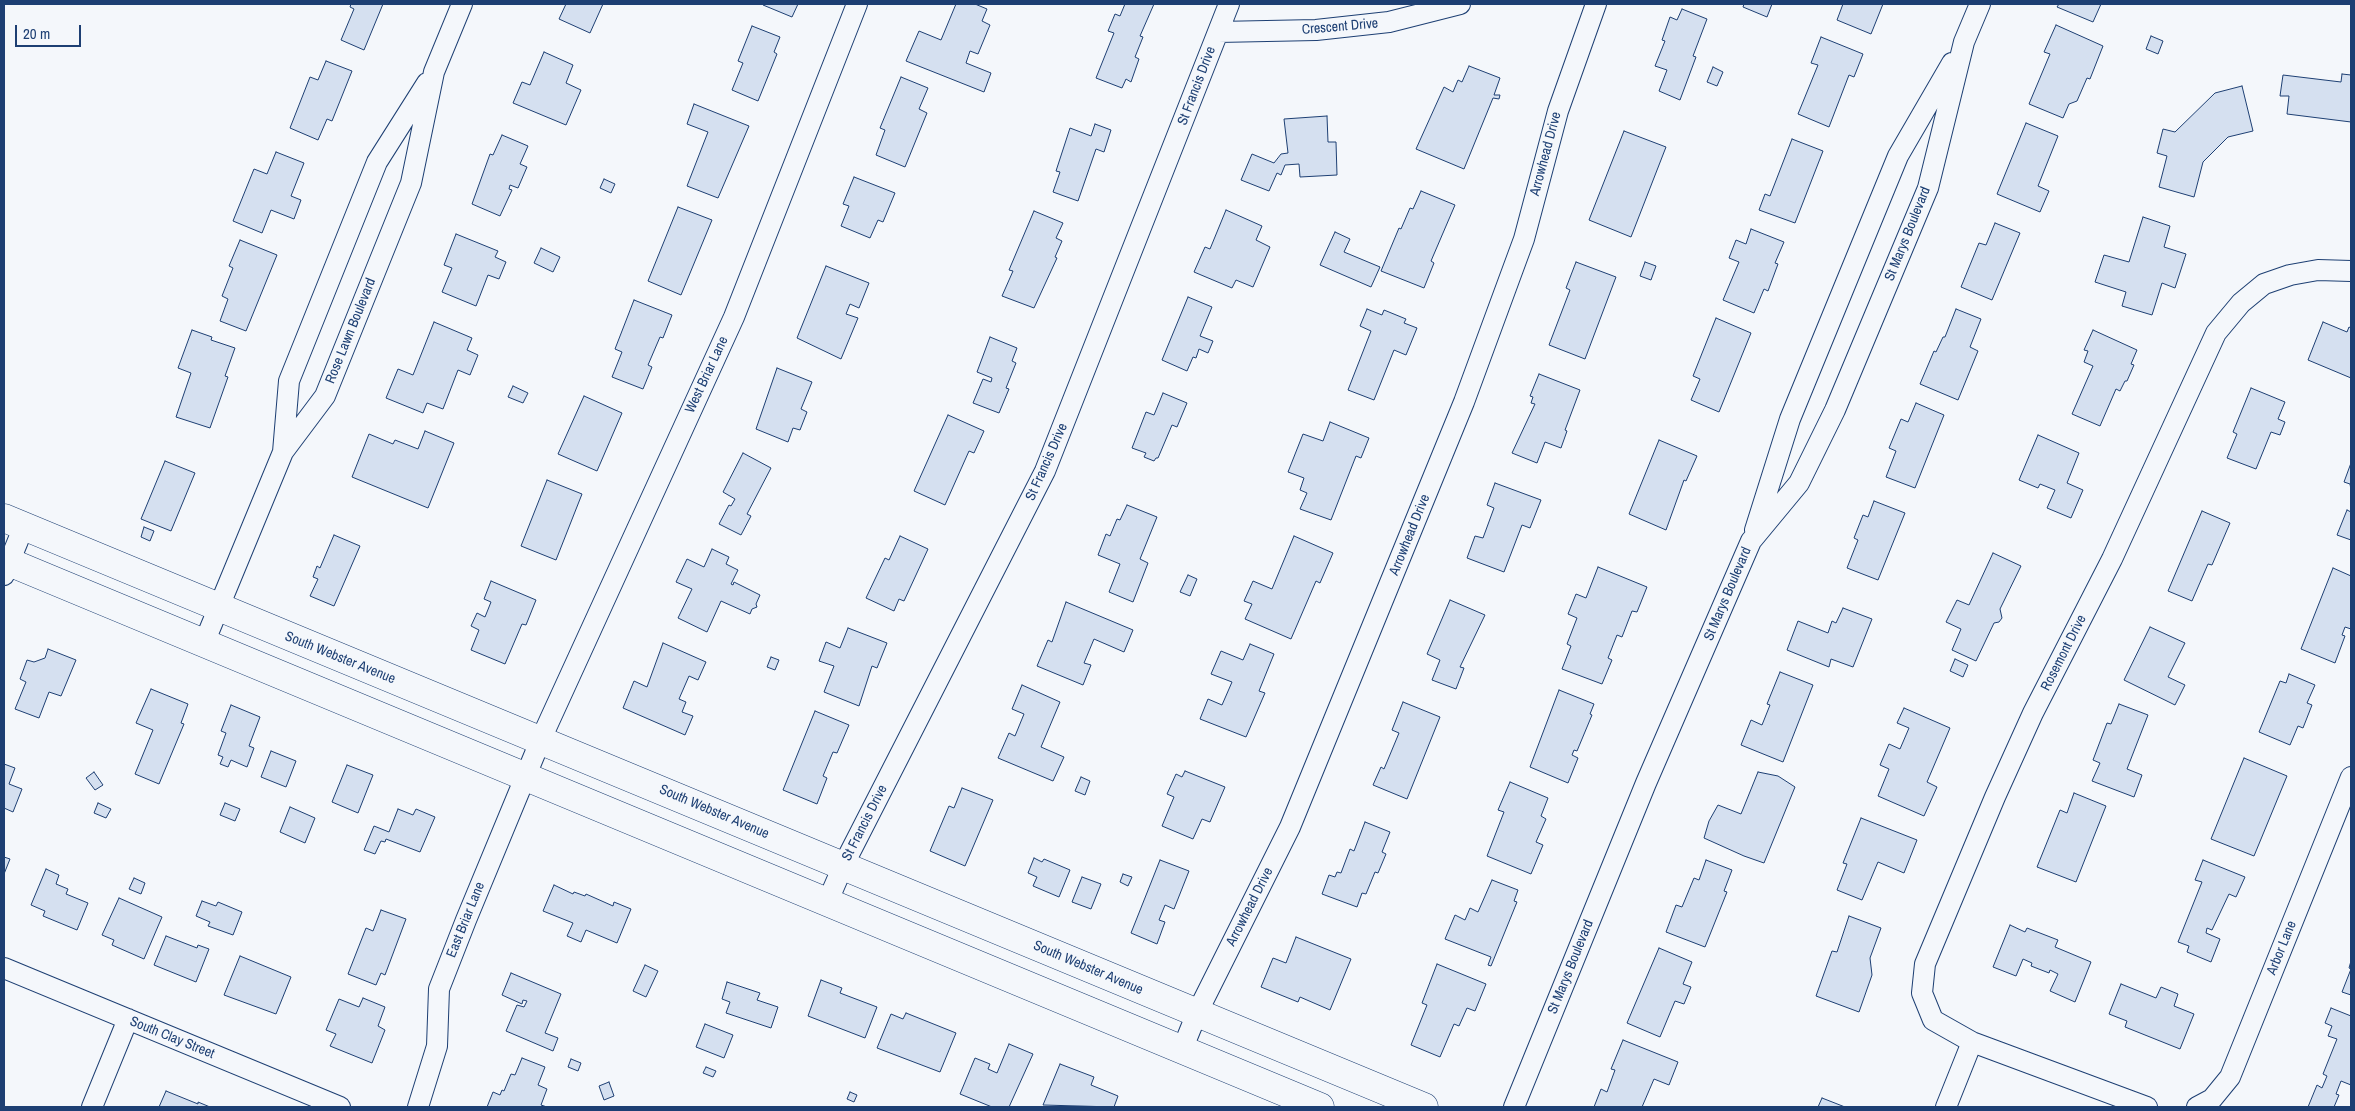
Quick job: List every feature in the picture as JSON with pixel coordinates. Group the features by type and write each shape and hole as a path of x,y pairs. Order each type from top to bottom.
{"main road":[{"name":"South Webster Avenue","path":"14,522 1424,1107"},
{"path":"5,566 204,644 1320,1107"}],"street":[{"name":"Rose Lawn Boulevard","path":"204,644 283,452 325,396 411,182 434,72 462,4"},
{"name":"West Briar Lane","path":"541,740 734,317 857,4"},
{"name":"St Francis Drive","path":"827,903 843,866 1045,471 1229,4"},
{"name":"Crescent Drive","path":"1218,32 1316,30 1389,22 1460,4"},
{"name":"Arrowhead Drive","path":"1182,1050 1197,1013 1290,827 1464,402 1524,239 1558,111 1596,4"},
{"name":"St Marys Boulevard","path":"1514,1107 1646,783 1751,541 1799,483 1835,410 1928,188 1964,42 1980,4"},
{"path":"1751,541 1790,419 1898,156 1964,42"},
{"path":"283,452 289,382 292,372 377,162 434,72"},
{"name":"Rosemont Drive","path":"1972,1042 1933,1020 1922,993 1926,964 1995,797 2029,722 2112,559 2216,333 2241,303 2264,284 2290,275 2318,270 2351,271"},
{"path":"5,566 14,522"},
{"name":"East Briar Lane","path":"418,1107 436,1046 439,989 541,740"},
{"name":"Arbor Lane","path":"2197,1107 2212,1100 2230,1077 2351,778"},
{"name":"South Clay Street","path":"4,968 340,1107"},
{"path":"92,1107 128,1019"},
{"path":"1946,1107 1972,1042 2147,1107"}],"building":[{"path":"351,4 383,4 364,50 341,40 354,9 350,7"},
{"path":"566,4 603,4 590,33 559,19"},
{"path":"764,4 798,4 792,17"},
{"path":"956,4 975,4 987,9 982,21 990,25 978,54 970,51 966,63 991,73 984,92 906,61 919,31 941,40"},
{"path":"1125,4 1154,4 1140,36 1143,37 1135,57 1139,59 1131,82 1126,79 1122,88 1096,78 1114,33 1108,31 1115,14 1120,16"},
{"path":"1744,4 1772,4 1767,17 1743,7"},
{"path":"1843,4 1883,4 1871,34 1837,20"},
{"path":"2059,4 2101,4 2093,22 2057,7"},
{"path":"1682,9 1707,19 1693,56 1696,57 1680,100 1659,91 1667,70 1655,66 1665,41 1662,40 1670,17 1677,20"},
{"path":"2056,25 2103,46 2090,79 2087,78 2077,101 2069,104 2063,118 2029,104 2050,54 2044,52"},
{"path":"752,26 780,37 774,52 777,54 758,101 732,90 743,63 738,61"},
{"path":"2151,36 2163,41 2158,54 2146,49"},
{"path":"1821,37 1863,54 1854,77 1849,75 1829,127 1798,114 1818,65 1811,63"},
{"path":"544,52 573,65 566,83 581,90 566,125 513,103 522,82 530,85"},
{"path":"326,61 352,71 332,121 327,119 318,140 290,128 310,77 318,80"},
{"path":"1469,66 1500,78 1494,95 1500,95 1499,99 1493,98 1464,169 1416,149 1444,87 1453,92 1458,80 1462,82"},
{"path":"1713,67 1723,72 1717,86 1707,82"},
{"path":"2342,74 2351,75 2351,122 2287,114 2289,96 2280,96 2283,75 2341,82"},
{"path":"901,77 928,88 919,109 927,113 905,167 876,155 885,130 880,128"},
{"path":"2242,86 2253,131 2228,137 2203,162 2194,197 2159,187 2167,156 2157,153 2163,129 2175,132 2215,93"},
{"path":"694,104 749,126 718,198 687,186 708,132 687,124"},
{"path":"1327,116 1328,142 1336,142 1337,175 1300,177 1299,164 1285,165 1281,175 1277,173 1269,191 1241,180 1252,154 1274,163 1281,154 1288,153 1284,119"},
{"path":"2026,123 2058,136 2038,186 2049,191 2040,212 1997,194"},
{"path":"1095,124 1111,130 1104,152 1096,149 1078,201 1053,192 1060,172 1056,171 1070,128 1091,136"},
{"path":"1624,131 1666,147 1631,237 1589,220"},
{"path":"502,135 528,146 520,164 527,167 518,188 510,185 509,189 512,190 500,216 472,204 490,154 493,155"},
{"path":"1792,139 1823,151 1795,223 1759,210 1765,194 1770,196"},
{"path":"276,152 304,163 291,196 301,200 294,219 271,210 262,233 233,221 254,169 267,174"},
{"path":"854,177 895,193 883,222 878,220 870,238 841,226 849,206 843,204"},
{"path":"604,179 615,184 611,193 600,188"},
{"path":"1421,191 1455,205 1431,261 1434,263 1424,288 1381,271 1399,228 1401,229 1410,208 1413,209"},
{"path":"678,207 712,220 681,295 648,281"},
{"path":"1226,210 1262,226 1256,240 1270,247 1253,287 1236,280 1232,288 1194,272 1205,247 1210,249"},
{"path":"1034,211 1063,223 1056,238 1062,241 1055,257 1057,258 1034,308 1002,296 1013,271 1009,270"},
{"path":"2143,217 2170,226 2164,247 2186,254 2175,288 2162,283 2152,315 2122,306 2126,292 2095,282 2104,255 2129,262"},
{"path":"1995,223 2020,233 1992,300 1961,287 1979,243 1986,245"},
{"path":"1751,229 1784,242 1775,263 1778,264 1768,291 1764,289 1754,313 1723,300 1739,262 1729,258 1736,240 1746,244"},
{"path":"1335,232 1350,239 1344,252 1380,267 1371,287 1320,265"},
{"path":"456,234 498,251 495,257 506,262 499,279 488,275 476,306 442,292 452,268 444,265"},
{"path":"240,240 277,255 246,331 220,321 228,299 222,296 233,268 229,266"},
{"path":"541,248 560,257 553,272 534,263"},
{"path":"1576,262 1616,277 1585,359 1549,345 1570,290 1566,288"},
{"path":"1645,262 1656,266 1651,280 1640,276"},
{"path":"826,266 869,283 859,308 850,304 846,314 858,318 841,359 797,338"},
{"path":"1188,297 1212,307 1200,336 1213,341 1208,353 1199,349 1196,358 1193,357 1187,371 1162,360"},
{"path":"634,300 672,315 663,338 660,337 648,365 652,367 643,389 612,377 622,352 615,349"},
{"path":"1367,309 1382,315 1384,310 1406,319 1404,323 1417,328 1406,355 1394,350 1374,400 1348,390 1371,331 1360,326"},
{"path":"1956,309 1981,319 1970,347 1978,351 1958,400 1920,384 1934,351 1936,352 1943,337 1945,337"},
{"path":"1716,318 1751,333 1719,412 1691,400 1700,379 1693,376"},
{"path":"434,322 472,338 467,350 478,355 470,375 458,370 443,409 427,403 423,413 386,398 398,369 413,375"},
{"path":"2323,322 2347,332 2349,327 2351,328 2351,378 2308,360"},
{"path":"192,330 212,337 211,340 235,348 225,376 228,377 210,428 176,417 191,373 178,368"},
{"path":"2093,330 2137,350 2131,364 2134,365 2127,381 2125,381 2120,391 2116,389 2100,426 2072,414 2093,366 2084,362 2088,351 2084,350"},
{"path":"990,337 1017,348 1012,361 1016,363 1006,388 1009,389 999,413 973,403 983,379 991,382 992,378 977,372"},
{"path":"777,368 812,382 801,409 807,412 800,430 793,428 788,442 756,429"},
{"path":"1539,374 1580,390 1565,430 1567,431 1561,448 1545,442 1537,463 1512,453 1535,404 1531,403 1533,397 1530,396"},
{"path":"513,386 528,393 523,403 508,397"},
{"path":"2251,388 2285,402 2278,419 2285,422 2280,435 2271,432 2256,469 2227,458 2237,434 2233,432"},
{"path":"1163,393 1187,403 1177,427 1172,425 1158,458 1154,461 1144,457 1146,453 1132,448 1146,412 1154,415"},
{"path":"584,396 622,413 597,471 558,454"},
{"path":"1916,403 1944,415 1915,488 1886,477 1896,451 1889,448 1901,419 1908,422"},
{"path":"948,415 984,431 974,453 969,451 945,505 914,491"},
{"path":"1330,422 1369,438 1361,458 1356,456 1331,520 1300,509 1307,493 1300,490 1304,478 1288,472 1303,434 1323,441"},
{"path":"425,431 454,443 428,508 352,477 369,434 393,444 395,440 418,449"},
{"path":"2038,435 2079,453 2067,483 2083,490 2071,518 2047,508 2055,490 2040,484 2038,488 2019,480"},
{"path":"1659,440 1697,456 1686,481 1684,480 1666,530 1629,514"},
{"path":"743,453 771,468 747,514 751,516 741,535 719,524 729,505 731,506 735,499 723,492"},
{"path":"165,461 195,473 171,531 141,519"},
{"path":"2351,463 2351,490 2350,484 2344,482"},
{"path":"547,480 582,494 556,560 521,546"},
{"path":"1495,483 1541,500 1530,528 1522,525 1504,572 1467,558 1475,536 1483,538 1494,508 1487,505"},
{"path":"1874,501 1905,513 1878,580 1847,568 1858,540 1854,538 1863,515 1868,517"},
{"path":"1127,505 1157,517 1140,559 1148,563 1133,602 1109,592 1120,564 1098,555 1106,534 1110,536 1117,519 1120,520"},
{"path":"2347,510 2351,512 2351,540 2337,535"},
{"path":"2202,511 2230,523 2212,565 2208,564 2192,601 2168,591"},
{"path":"144,527 154,531 150,541 141,537"},
{"path":"334,535 360,546 334,606 310,596 318,579 313,577 317,566 320,568"},
{"path":"900,536 928,549 904,601 899,599 894,611 866,598 885,558 889,560"},
{"path":"1294,536 1333,553 1320,583 1316,581 1291,639 1245,619 1252,604 1244,601 1253,581 1272,589"},
{"path":"712,549 729,557 726,564 738,570 731,584 733,585 734,582 760,595 756,604 757,607 752,609 750,614 721,601 707,632 678,618 692,589 676,582 687,559 704,567"},
{"path":"1993,553 2021,566 2000,609 2002,618 1999,622 1994,623 1976,661 1952,650 1961,629 1946,622 1957,600 1969,605"},
{"path":"1598,567 1647,587 1637,612 1632,611 1622,637 1617,635 1608,658 1612,660 1602,684 1562,669 1571,646 1567,644 1577,618 1568,614 1576,594 1586,598"},
{"path":"2333,568 2351,576 2351,629 2345,627 2342,635 2345,636 2335,663 2301,649"},
{"path":"1188,575 1197,579 1190,596 1180,592"},
{"path":"491,581 536,600 526,625 522,624 505,664 471,650 479,630 471,626 477,613 485,617 491,602 484,599"},
{"path":"1450,600 1485,615 1460,667 1464,668 1456,689 1432,680 1440,660 1427,654"},
{"path":"1066,602 1133,630 1124,652 1094,639 1084,663 1091,665 1083,685 1037,666 1048,640 1052,642"},
{"path":"1843,608 1872,619 1853,667 1831,659 1829,667 1787,650 1798,621 1828,633 1832,621 1836,623"},
{"path":"2150,627 2185,643 2168,677 2185,685 2175,705 2124,680"},
{"path":"848,628 887,643 877,668 872,666 859,706 824,692 834,666 819,661 826,642 840,648"},
{"path":"663,643 706,662 698,680 689,676 679,699 686,702 682,712 693,716 685,735 623,708 634,681 647,687"},
{"path":"1250,644 1274,654 1259,691 1265,693 1246,737 1200,719 1208,699 1222,705 1232,682 1211,674 1221,651 1243,660"},
{"path":"48,649 76,660 61,696 49,692 39,718 15,709 26,682 20,679 27,660 34,662 45,658"},
{"path":"771,657 779,660 775,670 767,667"},
{"path":"1955,659 1968,665 1963,677 1950,671"},
{"path":"1780,672 1813,685 1783,762 1741,745 1751,720 1762,725 1770,705 1767,704"},
{"path":"2289,674 2315,685 2307,703 2312,705 2303,728 2298,726 2290,745 2259,732 2280,681 2286,683"},
{"path":"1022,685 1060,702 1041,747 1064,757 1053,781 998,758 1009,733 1015,736 1024,714 1012,709"},
{"path":"151,689 188,704 181,723 184,724 159,784 135,774 153,730 136,723"},
{"path":"1559,690 1594,704 1590,714 1592,715 1577,751 1574,750 1572,755 1578,758 1568,783 1530,767"},
{"path":"1403,702 1440,717 1407,799 1373,785 1381,767 1384,769 1399,733 1392,730"},
{"path":"2119,704 2148,715 2127,769 2142,775 2134,797 2092,781 2100,763 2093,760 2107,723 2111,724"},
{"path":"231,705 260,717 249,746 254,748 247,767 231,760 228,767 220,764 223,757 218,755 226,733 221,731"},
{"path":"1904,708 1950,728 1927,782 1937,787 1924,816 1878,796 1889,769 1880,765 1889,744 1900,749 1909,728 1897,723"},
{"path":"815,711 849,725 837,753 833,752 823,776 827,778 817,804 783,790"},
{"path":"271,751 296,761 286,787 261,777"},
{"path":"2244,758 2287,776 2254,856 2211,839"},
{"path":"4,764 15,768 9,784 22,789 13,812 4,808"},
{"path":"347,765 373,775 358,813 332,802"},
{"path":"1185,771 1225,787 1210,822 1202,819 1193,839 1162,826 1174,797 1167,794 1176,774 1182,777"},
{"path":"94,772 103,785 95,790 86,778"},
{"path":"1758,772 1778,776 1795,787 1764,863 1704,838 1709,821 1718,805 1741,814"},
{"path":"1081,777 1090,781 1085,795 1075,791"},
{"path":"1510,782 1548,798 1541,816 1546,819 1536,842 1543,845 1531,874 1487,856 1504,812 1498,810"},
{"path":"962,788 993,800 965,866 930,851 949,806 954,808"},
{"path":"2074,793 2106,806 2076,882 2037,867 2060,810 2067,813"},
{"path":"98,803 111,809 106,818 94,813"},
{"path":"225,803 240,809 235,821 220,815"},
{"path":"290,807 315,818 305,843 280,832"},
{"path":"398,809 413,815 416,809 435,817 420,852 386,839 385,842 381,841 375,854 364,850 374,826 389,832"},
{"path":"1861,818 1917,840 1904,873 1878,862 1862,900 1837,890 1847,864 1843,863"},
{"path":"1365,822 1390,832 1382,852 1386,854 1378,873 1375,872 1366,894 1362,893 1357,907 1322,894 1329,875 1335,877 1337,872 1341,873 1350,849 1354,851"},
{"path":"4,857 10,859 4,874"},
{"path":"1034,858 1042,862 1044,859 1070,870 1059,897 1033,886 1037,877 1028,873"},
{"path":"1160,860 1189,871 1174,909 1165,905 1159,920 1165,922 1157,944 1131,933"},
{"path":"1706,860 1732,870 1724,891 1727,892 1705,947 1666,932 1676,905 1682,907 1694,878 1699,880"},
{"path":"2203,860 2245,877 2236,897 2229,894 2212,930 2207,928 2206,933 2220,939 2211,962 2187,952 2189,946 2178,942 2202,882 2195,880"},
{"path":"46,869 59,875 56,884 68,889 66,894 88,903 77,930 43,916 45,911 31,905"},
{"path":"1123,874 1132,877 1128,886 1120,882"},
{"path":"1082,877 1101,884 1091,909 1072,902"},
{"path":"134,878 145,883 141,894 129,889"},
{"path":"1492,880 1518,890 1514,901 1517,902 1491,966 1488,965 1491,957 1445,939 1455,915 1465,920 1470,908 1478,912"},
{"path":"554,885 573,894 574,892 585,896 586,894 613,906 614,902 631,909 617,943 586,930 581,942 567,936 573,923 543,911"},
{"path":"119,898 162,917 144,959 112,945 114,940 102,935"},
{"path":"202,901 216,906 218,902 242,912 233,935 208,926 210,922 196,916"},
{"path":"381,910 406,919 385,975 381,973 376,985 348,974 366,928 373,931"},
{"path":"1849,916 1881,928 1870,958 1872,975 1859,1012 1816,996 1832,951 1837,952"},
{"path":"2010,925 2025,932 2027,928 2058,940 2055,947 2091,962 2075,1002 2050,991 2058,974 2050,970 2049,973 2031,966 2032,963 2023,959 2016,976 1993,967"},
{"path":"166,936 197,948 198,945 209,949 196,982 154,965"},
{"path":"1296,937 1351,959 1330,1010 1300,997 1298,1002 1261,987 1273,958 1286,963"},
{"path":"1659,948 1692,962 1683,984 1691,987 1684,1004 1675,1001 1660,1037 1627,1023"},
{"path":"240,956 291,977 276,1014 224,995"},
{"path":"1437,964 1486,984 1475,1011 1467,1008 1459,1026 1454,1024 1440,1057 1411,1045 1427,1005 1422,1003"},
{"path":"645,965 658,971 646,997 633,991"},
{"path":"2351,969 2351,995 2342,992"},
{"path":"511,973 561,994 545,1033 558,1038 553,1051 506,1031 517,1005 524,1007 527,1001 523,1000 522,1004 502,995"},
{"path":"821,980 842,988 840,993 877,1007 865,1038 808,1016"},
{"path":"727,982 760,993 757,1000 778,1007 771,1028 726,1013 730,1002 722,999"},
{"path":"2121,984 2156,998 2161,987 2178,994 2174,1006 2194,1014 2180,1049 2125,1027 2127,1021 2109,1014"},
{"path":"363,998 385,1007 378,1026 385,1030 372,1063 330,1046 336,1034 326,1030 339,999 359,1007"},
{"path":"2331,1008 2351,1016 2351,1085 2341,1081 2336,1094 2339,1095 2334,1107 2308,1107 2317,1085 2322,1088 2327,1076 2323,1074 2337,1039 2328,1036 2332,1026 2325,1023"},
{"path":"906,1013 956,1033 940,1072 877,1048 891,1014 903,1019"},
{"path":"705,1024 733,1035 724,1058 696,1047"},
{"path":"1623,1040 1678,1062 1669,1085 1654,1079 1642,1107 1594,1107 1601,1089 1607,1092 1615,1070 1611,1069"},
{"path":"1009,1044 1033,1054 1009,1107 992,1107 960,1094 975,1058 990,1064 988,1069 997,1073"},
{"path":"522,1058 545,1067 538,1085 547,1089 541,1105 547,1107 487,1107 493,1092 500,1095 502,1090 504,1091 511,1074 515,1075"},
{"path":"571,1059 581,1063 578,1071 568,1067"},
{"path":"1060,1064 1094,1077 1091,1085 1118,1096 1114,1107 1043,1105"},
{"path":"706,1067 716,1071 713,1077 703,1073"},
{"path":"609,1082 614,1096 604,1100 599,1086"},
{"path":"166,1091 198,1104 198,1102 210,1107 159,1107"},
{"path":"850,1092 857,1095 854,1102 847,1099"},
{"path":"1822,1098 1845,1107 1818,1107"}]}
